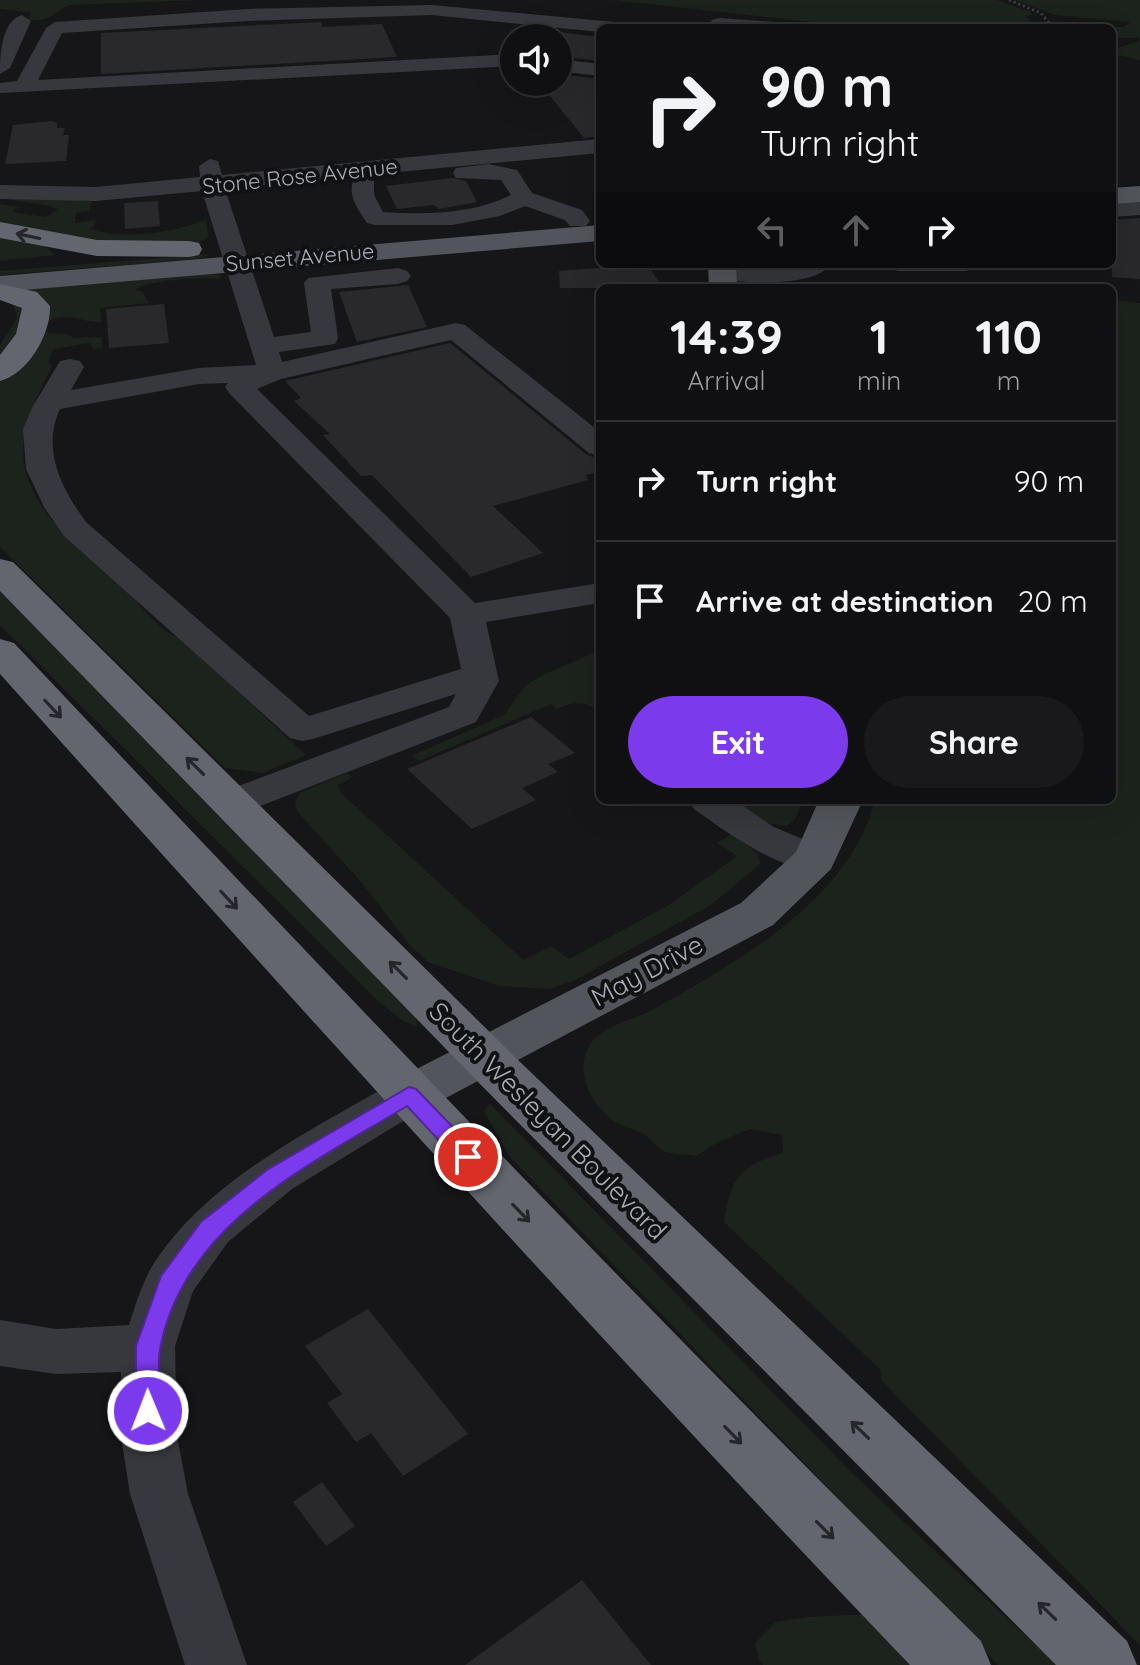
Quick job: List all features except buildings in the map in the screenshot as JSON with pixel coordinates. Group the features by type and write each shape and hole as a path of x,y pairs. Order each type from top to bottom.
{"highway":[{"path":"0,230 97,248 189,249"},
{"path":"0,292 27,298 36,306 37,312 33,329 0,372"},
{"name":"South Wesleyan Boulevard","path":"0,570 484,1057 853,1423 1103,1665"},
{"path":"0,651 409,1095 770,1475 957,1665"}],"main road":[{"path":"1116,184 1140,182"},
{"path":"1116,196 1140,194"},
{"name":"Sunset Avenue","path":"0,284 235,254 388,228 593,224"},
{"name":"Sunset Avenue","path":"0,266 189,249 235,254 360,252 593,224"},
{"name":"May Drive","path":"409,1095 757,914 815,859 839,804"}],"street":[{"path":"24,87 55,28 99,23 363,10 432,10 596,26"},
{"path":"1,62 22,21"},
{"path":"0,88 500,61"},
{"path":"572,67 596,70"},
{"name":"Stone Rose Avenue","path":"9,193 96,194 211,176 354,176 426,154 568,141 596,145"},
{"path":"9,193 35,171"},
{"path":"524,198 504,210 388,228 375,218 354,176 488,171 509,175 524,198 593,224"},
{"path":"211,176 267,360"},
{"path":"1116,210 1140,208"},
{"path":"231,803 463,714 481,681 467,615 239,387 267,360 325,338 317,283 385,277 360,252"},
{"path":"722,275 794,281 813,268"},
{"path":"52,402 199,376 267,360 456,331 596,444"},
{"path":"222,351 267,360"},
{"path":"70,367 38,429 40,459 51,496 75,529 303,730 479,675"},
{"path":"467,615 596,594"},
{"path":"714,804 760,836 815,859"},
{"path":"216,1665 159,1494 149,1436 148,1346 170,1283 210,1228 275,1176 409,1095"},
{"path":"0,1343 29,1350 78,1354 148,1346"}],"path":[{"path":"1009,0 1041,13 1050,24"}],"shaded area":[{"path":"0,0 202,0 70,5 48,18 28,20 31,12 0,9"},
{"path":"613,0 996,0 1029,11 1033,14 1025,17 1035,24 831,24"},
{"path":"1015,0 1140,0 1140,60 1116,55 1116,49 1139,41 1139,38 1116,38 1116,27 1131,22 1055,15"},
{"path":"0,198 92,200 89,211 76,213 75,223 96,220 94,227 89,229 118,234 163,231 206,220 208,238 166,247 138,246 107,244 0,226 0,204 18,207 12,212 45,217 58,210"},
{"path":"0,234 39,242 55,255 0,261"},
{"path":"211,254 198,259 0,275 0,271"},
{"path":"205,272 222,276 219,279 174,280 141,287 135,290 143,292 148,303 100,308 101,322 71,317 50,320 45,328 48,333 73,338 102,337 102,348 93,349 90,343 53,349 48,362 52,366 26,428 23,453 27,477 37,498 68,537 122,586 157,624 180,638 306,755 263,773 225,768 0,547 0,345 17,318 13,304 0,290"},
{"path":"1116,300 1140,303 1140,1645 882,1381 880,1369 724,1222 734,1184 747,1169 783,1153 782,1135 750,1129 716,1143 696,1156 673,1154 642,1133 614,1121 604,1113 589,1091 583,1067 585,1055 600,1034 650,1011 717,972 785,926 815,899 841,869 862,836 874,804 1116,804"},
{"path":"0,590 415,1011 417,1026 405,1022 380,1003 0,625"},
{"path":"596,652 596,710 584,704 557,709 551,704 419,761 411,756 504,715 526,685"},
{"path":"347,773 353,777 338,785 341,793 523,960 551,946 569,959 669,905 737,856 717,843 732,834 758,854 760,864 711,905 573,981 549,989 500,986 428,962 409,944 362,883 297,811 295,802 300,793"},
{"path":"743,804 801,804 795,820 786,826 772,824"},
{"path":"490,1104 855,1476 1057,1665 998,1665 510,1157 484,1111"},
{"path":"871,1614 918,1665 763,1665 759,1660 755,1643 776,1622"}],"route":[{"path":"148,1411 148,1346 170,1283 210,1228 275,1176 409,1095 468,1157"}]}
